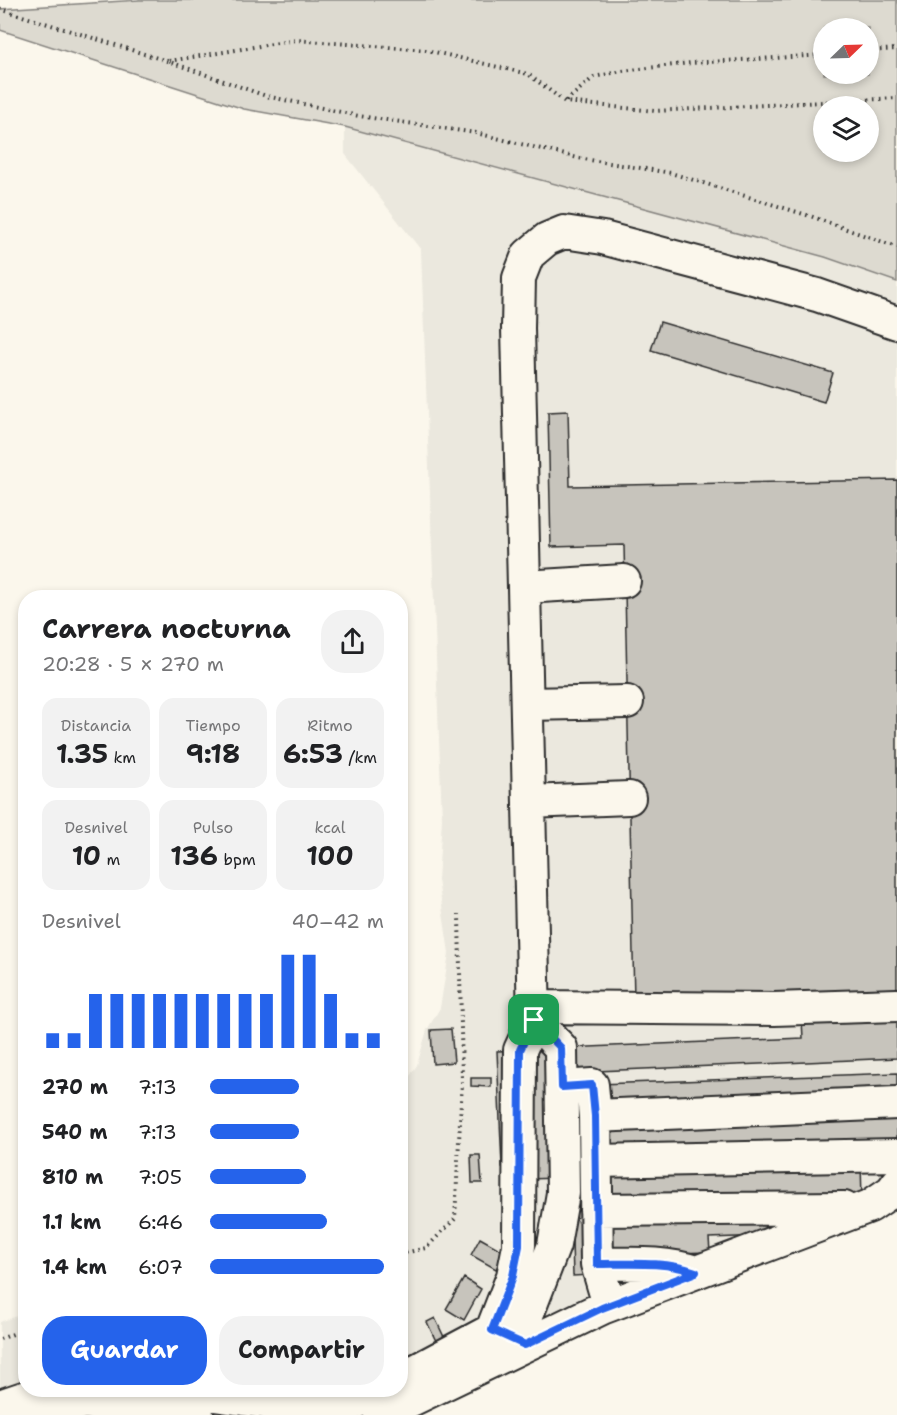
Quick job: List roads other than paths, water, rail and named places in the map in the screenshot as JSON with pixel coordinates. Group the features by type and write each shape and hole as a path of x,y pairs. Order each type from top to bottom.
{"lane":[{"path":"408,1374 492,1330 513,1276 519,1246 520,1050 534,1013 518,328 519,278 528,255 547,239 564,232 603,238 817,295 897,323"},
{"path":"524,587 624,581"},
{"path":"527,704 627,702"},
{"path":"529,802 629,798"},
{"path":"534,1013 897,1005"},
{"path":"525,1345 527,1315 554,1245 563,1193 561,1048 534,1013"},
{"path":"562,1087 592,1085 595,1116 597,1264 609,1305"},
{"path":"595,1116 897,1103"},
{"path":"596,1161 897,1155"},
{"path":"380,1415 609,1305 865,1208 892,1191 897,1184"},
{"path":"596,1210 865,1208"},
{"path":"597,1264 659,1264 696,1272"},
{"path":"492,1330 525,1345"},
{"path":"0,1406 26,1397"},
{"path":"229,1397 336,1412 365,1397"},
{"path":"34,1415 84,1402 197,1415"}]}
